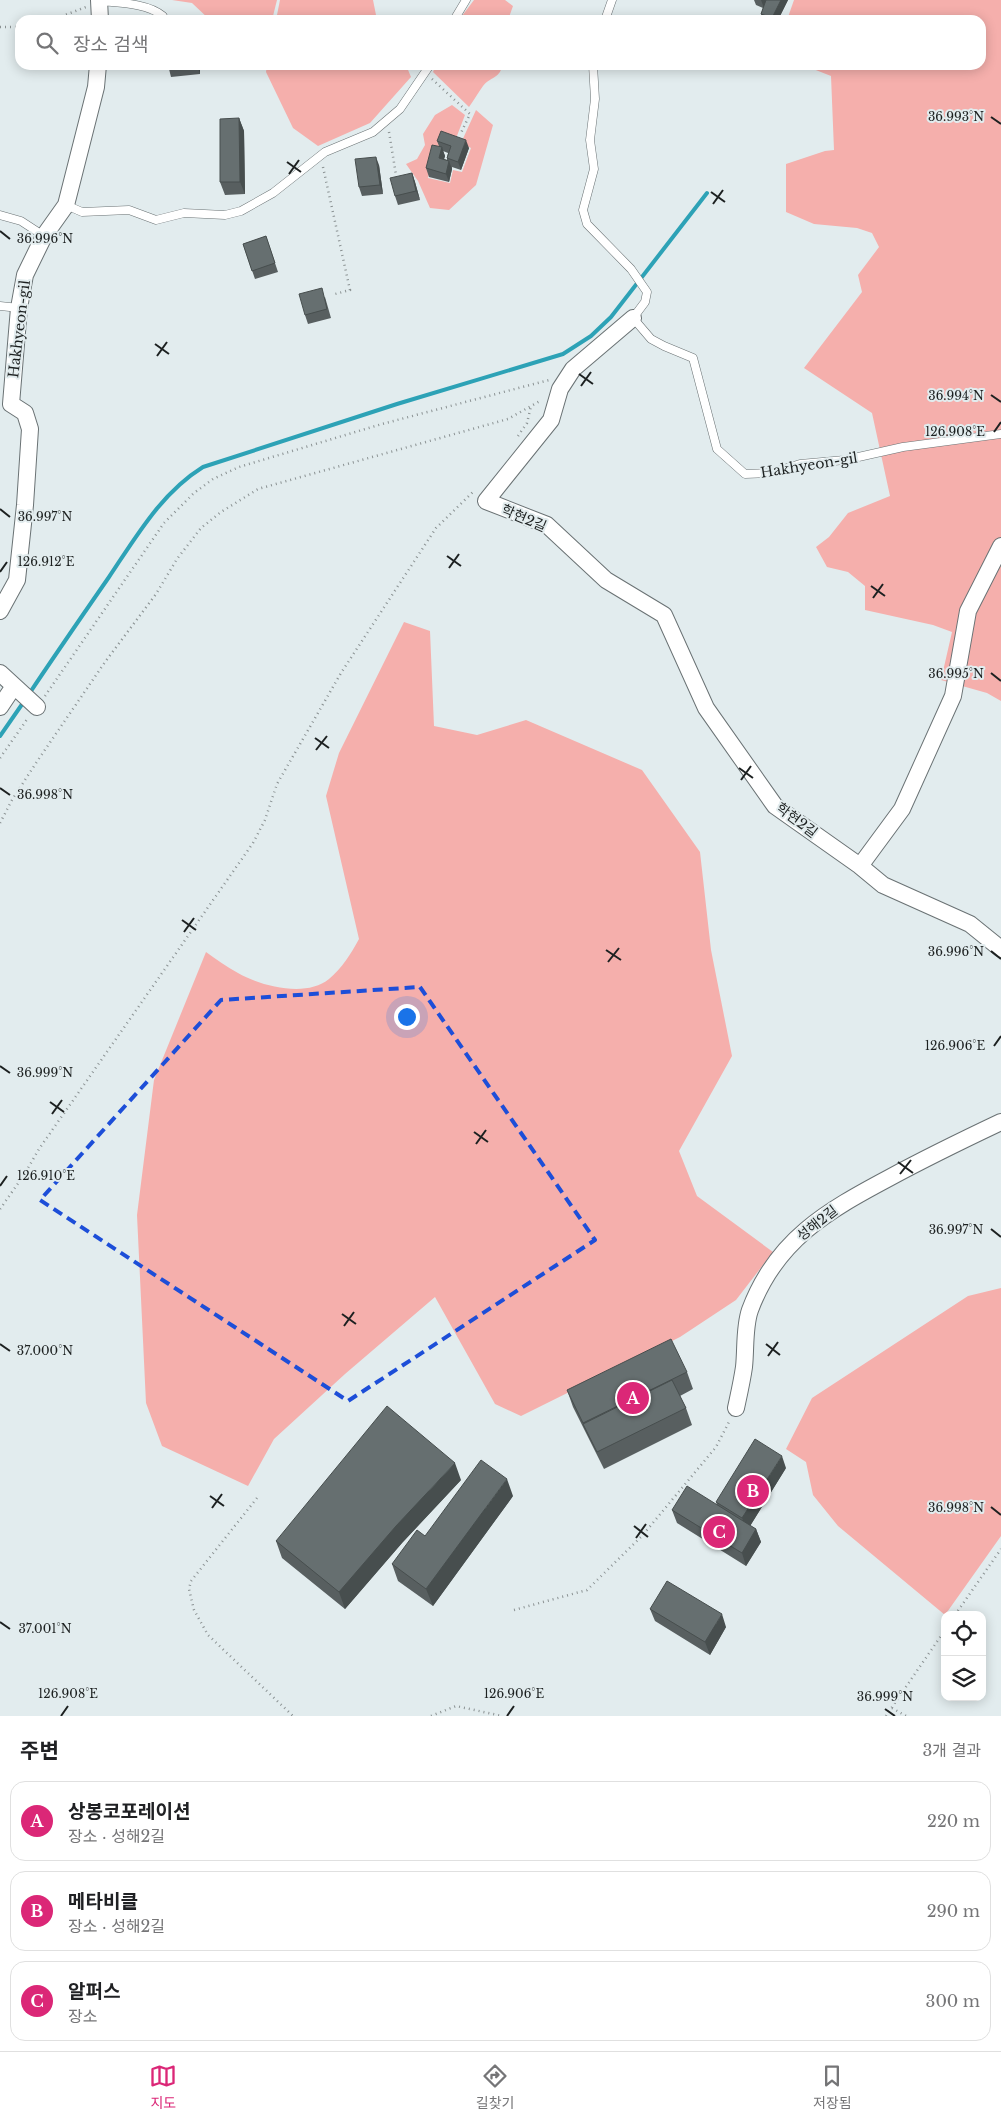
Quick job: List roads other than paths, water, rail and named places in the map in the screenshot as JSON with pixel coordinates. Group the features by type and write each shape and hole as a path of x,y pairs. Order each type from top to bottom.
{"street":[{"path":"99,1 100,15"},
{"name":"Hakhyeon-gil","path":"0,611 17,580 25,505 30,429 25,413 5,403 19,308 25,275 44,236 66,204 96,87 98,70"},
{"name":"학현2길","path":"633,318 573,369 560,390 551,420 481,495 547,525 606,580 664,615 706,708 775,806 860,866 883,886 970,924 1001,949"},
{"path":"860,866 902,809 952,696 968,611 1001,546"},
{"path":"0,673 37,707"},
{"path":"0,707 14,686"},
{"name":"성해2길","path":"736,1408 744,1368 749,1312 763,1282 786,1249 812,1223 844,1202 922,1160 1001,1122"}],"lane":[{"path":"457,15 466,0"},
{"path":"607,15 612,0"},
{"path":"99,1 156,10 162,15"},
{"path":"66,204 82,212 129,210 156,220 184,213 225,215 240,212 259,202 288,182 325,152 373,132 400,109 426,70"},
{"path":"593,70 594,98 590,140 594,169 583,210 587,224 631,269 647,292 645,302 633,318"},
{"path":"0,215 21,221 44,236"},
{"path":"0,306 19,308"},
{"name":"Hakhyeon-gil","path":"633,318 651,339 693,358 717,449 745,474 771,473 800,464 845,460 903,447 1001,434"}],"waterway":[{"path":"29,694 150,517 174,490 188,478 203,467 397,404 563,354 591,336 611,317 707,193"},
{"path":"0,736 25,700"}],"place":[{"name":"상봉코포레이션","path":"633,1398"},
{"name":"메타비클","path":"753,1491"},
{"name":"알퍼스","path":"719,1532"}]}
